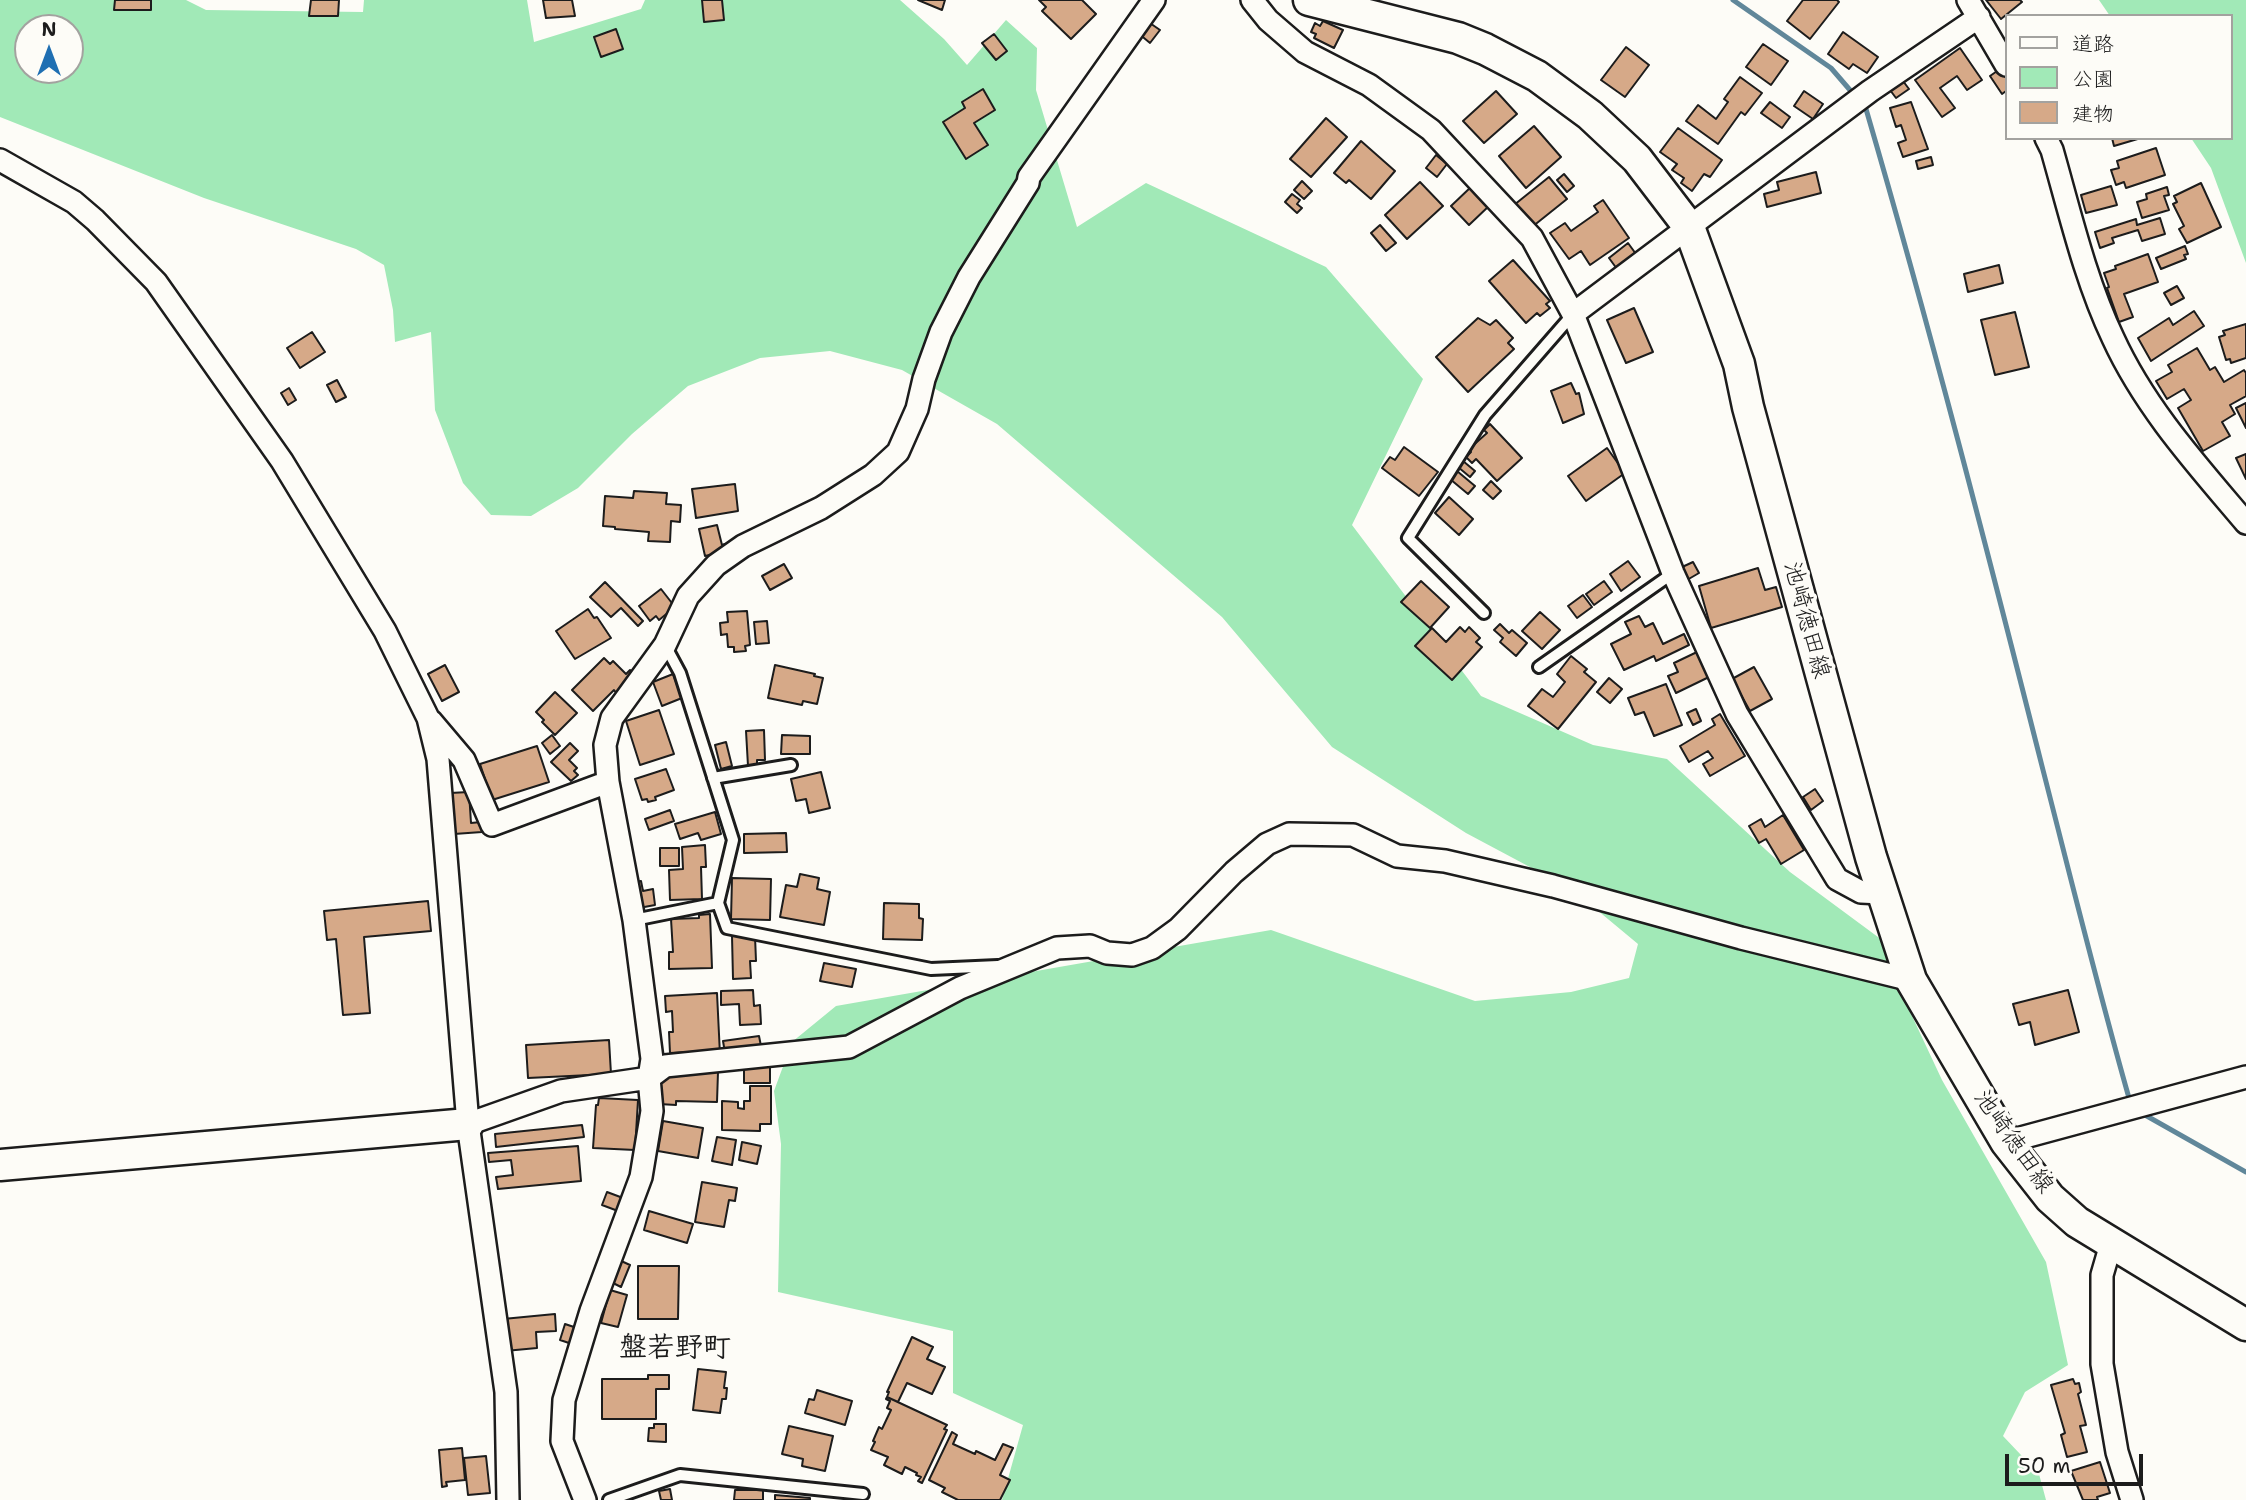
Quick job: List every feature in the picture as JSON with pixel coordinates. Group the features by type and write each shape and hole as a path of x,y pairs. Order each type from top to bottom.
{"main road":[{"name":"池崎徳田線","path":"1309,0 1458,38 1511,61 1590,115 1637,159 1689,227 1739,364 1748,407 1881,893 1911,980 2006,1142 2050,1198 2077,1222 2246,1325"},
{"path":"0,1165 468,1124"}],"street":[{"path":"585,1500 562,1441 564,1400 591,1311 641,1177 652,1111 649,1078 652,1059 634,920 608,782 605,745 612,718 665,645 688,596 716,565 743,546 821,508 873,475 898,452 917,409 941,332 969,277 1028,183 1029,177 1154,0"},
{"path":"1252,0 1268,20 1305,52 1369,85 1431,130 1532,239 1573,314 1673,573 1737,715 1837,879 1861,892 1881,893"},
{"path":"1573,314 1852,106 1973,8 2004,62"},
{"path":"2047,140 2094,291 2114,341 2151,405 2246,523"},
{"path":"0,160 74,202 156,282 282,461 384,631 428,718 438,759 468,1124 506,1392 508,1500"},
{"path":"428,718 464,760 492,825 608,782"},
{"path":"468,1124 561,1091 649,1078 665,1066 849,1047 960,988 1057,948 1090,946 1107,953 1132,955 1153,948 1178,929 1234,872 1267,844 1289,834 1353,835 1397,856 1445,861 1553,886 1741,938 1911,980"},
{"path":"2006,1142 2246,1077"},
{"path":"2111,1244 2102,1275 2102,1364 2117,1452 2132,1500"}],"lane":[{"path":"1484,613 1408,538 1485,415 1573,314"},
{"path":"1539,667 1673,573"},
{"path":"665,645 680,673 733,840 718,903 727,928 930,968 1012,965"},
{"path":"713,778 791,765"},
{"path":"634,920 718,903"},
{"path":"609,1500 680,1475 863,1494"}],"green space":[{"path":"0,0 186,0 206,10 363,12 364,0 527,0 534,42 641,9 645,0 900,0 944,39 967,65 1006,20 1037,48 1036,90 1077,227 1146,183 1326,267 1423,379 1352,525 1481,696 1593,745 1667,759 1790,872 1882,940 1905,1001 1942,1080 2046,1262 2068,1365 2025,1392 2003,1436 2039,1474 2046,1500 1002,1500 1023,1425 953,1393 953,1331 778,1292 781,1144 774,1091 792,1042 836,1006 1271,930 1475,1001 1571,992 1629,978 1638,944 1573,890 1466,833 1332,747 1222,617 997,424 902,370 830,351 760,358 688,386 632,434 578,488 531,516 491,515 463,483 435,410 431,332 395,342 393,310 384,265 356,249 204,198 0,117"},
{"path":"2099,0 2246,0 2246,263 2211,168 2192,140 2232,140 2232,14 2109,14"}],"building":[{"path":"115,0 151,0 151,10 114,10"},
{"path":"311,0 339,0 338,16 309,16"},
{"path":"543,0 572,0 575,16 546,18"},
{"path":"702,0 722,0 724,20 704,22"},
{"path":"918,0 945,0 942,10"},
{"path":"1039,0 1082,0 1096,14 1071,39 1042,11 1046,7"},
{"path":"1803,0 1839,2 1810,39 1787,21"},
{"path":"1986,0 2022,2 2004,14 2001,19"},
{"path":"1147,21 1160,30 1150,43 1138,33"},
{"path":"1323,21 1343,30 1334,48 1314,38 1316,34 1311,32 1315,23 1320,26"},
{"path":"616,29 623,49 601,57 594,37"},
{"path":"1843,32 1878,57 1867,73 1853,64 1849,69 1828,54"},
{"path":"994,34 1007,51 996,60 982,43"},
{"path":"1763,44 1788,61 1771,85 1746,67"},
{"path":"1626,47 1649,65 1625,97 1601,80"},
{"path":"1960,48 1982,80 1967,90 1957,76 1940,88 1955,108 1942,117 1915,80"},
{"path":"2000,69 2004,75 2004,92 2002,94 1990,76"},
{"path":"1740,77 1762,93 1745,115 1741,112 1718,144 1686,121 1698,105 1716,119 1728,102 1724,99"},
{"path":"1903,81 1909,89 1896,98 1890,90"},
{"path":"983,89 995,110 974,123 988,145 966,159 943,122 965,108 962,102"},
{"path":"1496,91 1517,114 1484,143 1463,121"},
{"path":"1804,91 1823,104 1813,119 1794,106"},
{"path":"1770,102 1790,117 1782,128 1761,113"},
{"path":"1911,102 1928,149 1903,157 1898,143 1906,140 1901,125 1896,127 1890,108"},
{"path":"1326,118 1347,137 1311,177 1290,159"},
{"path":"1534,126 1561,157 1526,188 1499,156"},
{"path":"1678,128 1722,160 1710,177 1704,174 1692,191 1681,183 1684,178 1672,170 1677,164 1660,152"},
{"path":"2112,140 2134,140 2114,146"},
{"path":"1361,141 1395,171 1371,199 1349,180 1346,183 1334,173"},
{"path":"2156,148 2165,175 2126,188 2124,182 2116,185 2111,170 2119,168 2117,161"},
{"path":"1436,155 1447,164 1437,177 1426,168"},
{"path":"1931,157 1933,165 1918,169 1916,161"},
{"path":"1816,172 1821,193 1767,207 1764,194 1779,190 1777,182"},
{"path":"1564,174 1574,186 1567,192 1557,180"},
{"path":"1549,177 1567,199 1532,227 1514,205"},
{"path":"1302,181 1312,191 1304,199 1294,190"},
{"path":"1420,182 1443,206 1407,239 1385,215"},
{"path":"2201,183 2221,227 2187,243 2179,229 2184,226 2173,204 2177,202 2174,196"},
{"path":"1472,186 1490,205 1469,225 1451,206"},
{"path":"2111,186 2117,205 2086,213 2081,195"},
{"path":"2167,187 2169,195 2164,196 2169,210 2142,218 2137,202 2147,199 2146,194"},
{"path":"1292,194 1300,200 1297,204 1302,208 1297,213 1285,202"},
{"path":"1603,200 1629,238 1590,265 1581,251 1569,259 1550,233 1565,223 1571,231 1598,212 1594,206"},
{"path":"2160,218 2165,234 2142,241 2138,230 2112,238 2114,243 2100,248 2095,232 2136,219 2137,225"},
{"path":"1380,225 1396,243 1386,251 1371,233"},
{"path":"1628,243 1636,254 1617,269 1609,258"},
{"path":"2185,246 2188,254 2184,255 2186,259 2161,269 2156,258"},
{"path":"2148,254 2158,282 2124,294 2133,317 2119,322 2104,273"},
{"path":"1513,260 1550,301 1546,304 1550,308 1540,316 1537,313 1526,323 1489,281"},
{"path":"1999,265 2003,283 1968,292 1964,274"},
{"path":"2177,286 2184,298 2171,305 2164,293"},
{"path":"1634,308 1653,352 1626,363 1607,320"},
{"path":"2194,311 2204,326 2151,361 2138,338 2169,318 2173,325"},
{"path":"2015,312 2029,367 1995,375 1981,320"},
{"path":"1478,318 1490,325 1496,320 1513,338 1508,343 1514,349 1468,392 1436,357"},
{"path":"2246,324 2246,358 2231,363 2230,359 2226,360 2219,337 2225,335 2223,331"},
{"path":"312,332 325,352 300,368 287,348"},
{"path":"2197,348 2210,370 2215,367 2224,382 2244,370 2246,373 2246,396 2230,405 2235,414 2222,422 2230,436 2203,451 2178,408 2191,400 2184,389 2167,399 2156,381 2172,372 2168,365"},
{"path":"337,380 346,397 336,402 327,385"},
{"path":"1571,383 1576,394 1579,393 1584,414 1563,423 1551,391"},
{"path":"289,388 296,400 288,405 281,393"},
{"path":"2246,403 2246,428 2236,408"},
{"path":"1490,424 1522,458 1497,481 1476,459 1472,463 1466,457 1471,452 1469,449 1487,433 1484,430"},
{"path":"1404,447 1438,472 1419,496 1382,468 1390,457 1395,460"},
{"path":"1607,448 1625,473 1586,501 1568,476"},
{"path":"2246,454 2246,479 2236,458"},
{"path":"1463,461 1475,471 1470,477 1458,467"},
{"path":"1457,471 1475,486 1468,494 1450,479"},
{"path":"1491,481 1501,491 1493,499 1483,490"},
{"path":"735,484 738,511 696,518 692,489"},
{"path":"634,491 667,493 666,504 681,505 680,522 671,521 670,542 648,541 649,532 603,526 605,496 633,498"},
{"path":"1449,497 1473,519 1459,535 1435,513"},
{"path":"717,525 722,545 725,544 727,551 705,556 699,529"},
{"path":"1628,561 1640,577 1621,591 1610,574"},
{"path":"1693,562 1699,573 1687,580 1680,568"},
{"path":"784,564 792,578 770,590 762,576"},
{"path":"1758,568 1765,590 1776,587 1782,607 1711,628 1699,586"},
{"path":"1421,581 1449,607 1430,628 1401,602"},
{"path":"1604,581 1612,592 1594,605 1586,594"},
{"path":"605,582 643,621 638,626 621,608 611,617 590,597"},
{"path":"661,589 675,607 659,620 656,616 650,621 639,606"},
{"path":"1583,595 1592,607 1577,618 1568,606"},
{"path":"588,609 611,638 575,659 556,631"},
{"path":"747,611 750,645 745,646 746,651 734,652 734,647 728,647 727,634 721,635 720,623 728,622 727,612"},
{"path":"1540,612 1560,630 1542,649 1522,631"},
{"path":"1639,616 1645,627 1653,623 1663,644 1684,634 1689,645 1656,661 1654,656 1624,670 1611,644 1631,634 1625,622"},
{"path":"767,621 769,643 756,644 754,622"},
{"path":"1500,624 1509,633 1512,630 1527,643 1516,656 1500,642 1503,638 1494,630"},
{"path":"1460,627 1465,632 1469,627 1480,638 1476,642 1482,647 1452,680 1415,646 1432,628 1446,642"},
{"path":"1697,652 1709,677 1676,693 1668,676 1678,672 1674,663"},
{"path":"1571,656 1587,669 1584,672 1596,682 1558,729 1528,706 1542,689 1553,697 1565,682 1557,674"},
{"path":"604,658 610,664 613,661 626,674 630,670 635,675 617,694 614,690 593,711 572,690"},
{"path":"445,665 459,692 442,701 428,674"},
{"path":"775,665 823,678 817,704 803,701 802,705 768,698"},
{"path":"1754,667 1772,699 1750,711 1732,679"},
{"path":"673,674 682,698 662,706 653,682"},
{"path":"1609,678 1622,689 1610,703 1597,692"},
{"path":"1666,684 1682,725 1654,736 1644,712 1635,715 1628,698"},
{"path":"555,692 577,713 555,735 536,712"},
{"path":"1696,709 1701,721 1693,725 1687,713"},
{"path":"659,710 674,754 640,765 626,721"},
{"path":"1720,714 1745,756 1710,776 1703,764 1713,758 1708,751 1689,762 1680,746 1715,725 1712,719"},
{"path":"764,730 765,760 757,760 757,766 748,766 746,731"},
{"path":"552,735 560,746 550,754 542,743"},
{"path":"782,735 810,736 810,754 781,754"},
{"path":"726,742 732,766 721,769 715,745"},
{"path":"570,743 578,751 569,760 577,768 574,771 578,775 571,781 551,762"},
{"path":"537,746 549,782 492,800 480,764"},
{"path":"666,769 674,790 655,797 656,800 642,800 635,779"},
{"path":"821,772 830,808 809,813 806,799 796,801 791,779"},
{"path":"1815,789 1823,801 1811,810 1803,797"},
{"path":"469,792 471,823 481,822 482,832 454,834 450,793"},
{"path":"670,810 674,821 649,830 645,819"},
{"path":"715,812 721,834 701,840 698,833 680,839 675,824"},
{"path":"1783,815 1804,850 1781,864 1766,839 1759,843 1749,826 1761,819 1765,827"},
{"path":"786,833 787,852 744,853 744,834"},
{"path":"705,845 706,867 701,867 702,899 670,900 669,870 683,869 682,847"},
{"path":"660,848 679,848 679,866 660,866"},
{"path":"800,874 819,878 817,889 830,892 824,925 780,917 786,885 797,887"},
{"path":"732,878 771,879 770,920 731,919"},
{"path":"641,881 643,891 653,889 655,905 639,908 634,882"},
{"path":"428,901 431,931 364,937 370,1013 343,1015 336,939 327,940 324,911"},
{"path":"884,903 919,904 919,918 923,919 922,940 883,939"},
{"path":"710,914 712,968 669,969 669,952 673,952 671,919 699,918 699,915"},
{"path":"732,936 755,936 756,961 750,961 751,978 733,979"},
{"path":"824,963 856,969 852,987 820,981"},
{"path":"753,990 754,1006 760,1005 761,1024 740,1025 739,1004 721,1005 721,991"},
{"path":"2068,990 2079,1032 2035,1045 2030,1022 2019,1025 2013,1004"},
{"path":"717,993 720,1055 710,1051 670,1053 672,1011 666,1012 665,996"},
{"path":"759,1036 761,1046 726,1059 723,1041"},
{"path":"609,1040 611,1074 528,1078 526,1045"},
{"path":"744,1066 770,1066 770,1083 744,1083"},
{"path":"674,1071 718,1072 717,1102 676,1101 676,1105 659,1104 660,1077 674,1077"},
{"path":"750,1086 771,1086 771,1124 760,1124 760,1131 722,1130 722,1101 738,1102 738,1108 744,1109 744,1101 750,1101"},
{"path":"599,1098 638,1100 635,1150 593,1148 596,1105"},
{"path":"663,1121 703,1128 698,1158 658,1151"},
{"path":"582,1125 584,1137 496,1147 495,1134"},
{"path":"717,1137 736,1140 732,1165 712,1161"},
{"path":"742,1142 761,1146 757,1164 739,1160"},
{"path":"578,1146 581,1181 498,1189 496,1177 513,1175 511,1160 489,1162 488,1153"},
{"path":"702,1182 737,1188 735,1201 729,1200 724,1227 695,1222"},
{"path":"607,1192 623,1198 618,1211 602,1205"},
{"path":"649,1211 693,1224 687,1243 644,1230"},
{"path":"619,1260 630,1265 621,1287 609,1281"},
{"path":"638,1266 679,1266 678,1319 638,1319"},
{"path":"610,1290 627,1295 618,1327 601,1323"},
{"path":"555,1314 556,1331 536,1332 537,1348 505,1351 503,1319"},
{"path":"565,1324 577,1328 572,1344 560,1340"},
{"path":"912,1337 933,1347 927,1359 945,1367 932,1394 907,1383 898,1402 887,1397 887,1392"},
{"path":"698,1369 726,1372 726,1399 722,1399 720,1413 693,1410"},
{"path":"648,1375 669,1375 669,1389 656,1389 656,1419 602,1419 602,1379 648,1379"},
{"path":"2073,1379 2075,1384 2079,1383 2081,1392 2078,1394 2086,1425 2080,1426 2087,1452 2067,1457 2061,1435 2065,1433 2051,1385"},
{"path":"817,1390 852,1401 845,1425 805,1413 809,1399 814,1400"},
{"path":"887,1397 947,1425 922,1483 918,1481 921,1477 916,1475 917,1473 905,1467 902,1474 884,1465 888,1457 871,1450 879,1427 882,1429 891,1410 887,1408 890,1401"},
{"path":"654,1424 666,1424 666,1442 648,1441 649,1428 654,1428"},
{"path":"789,1426 833,1436 825,1471 802,1466 803,1459 782,1454"},
{"path":"952,1432 957,1435 953,1444 995,1460 1003,1444 1013,1448 1000,1475 1010,1480 1000,1500 958,1500 942,1492 945,1488 929,1480"},
{"path":"462,1448 465,1480 446,1482 447,1486 442,1487 439,1450"},
{"path":"486,1456 490,1493 468,1495 464,1458"},
{"path":"2100,1462 2110,1493 2097,1497 2098,1500 2083,1500 2071,1471"},
{"path":"670,1489 672,1500 661,1500 659,1491"},
{"path":"735,1490 763,1490 763,1500 734,1500"},
{"path":"775,1495 810,1498 810,1500 775,1500"}],"waterway":[{"path":"1733,0 1831,68 1856,97"},
{"path":"1862,104 1866,109 1890,191 1935,356 2129,1098"},
{"path":"2145,1115 2246,1172"}],"district":[{"name":"盤若野町","path":"675,1349"}]}
